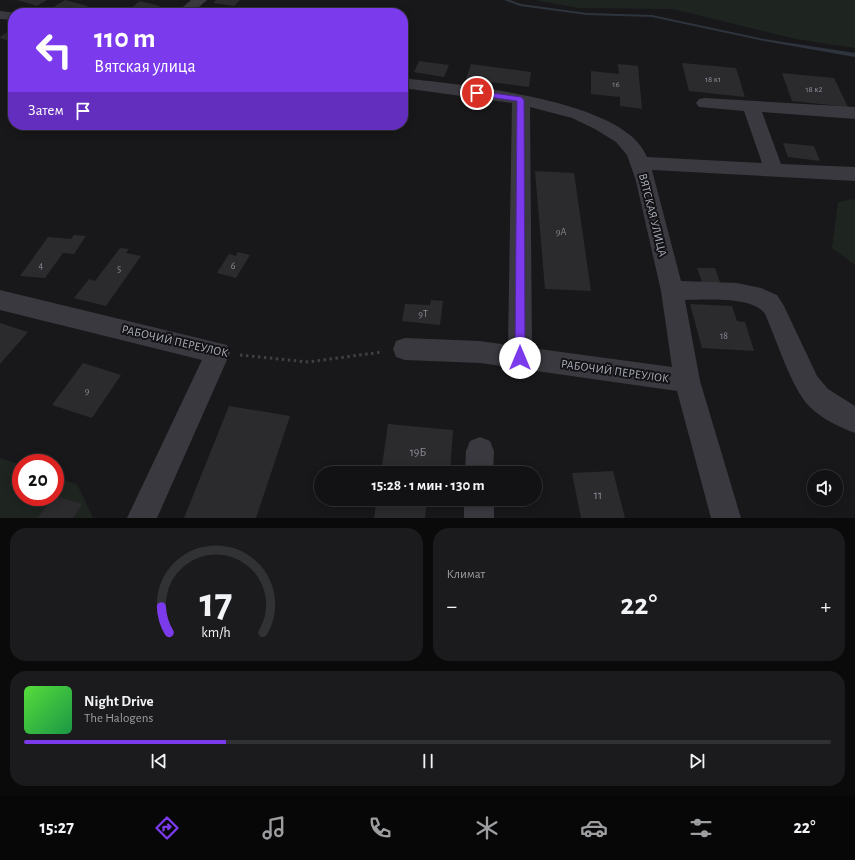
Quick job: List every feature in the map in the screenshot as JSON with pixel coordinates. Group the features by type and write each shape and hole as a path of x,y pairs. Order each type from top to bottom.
{"street":[{"path":"189,8 200,0"},
{"name":"ВЯТСКАЯ УЛИЦА","path":"408,84 521,100 578,114 601,125 622,138 636,153 640,163 672,291 687,381 726,518"},
{"path":"520,358 521,100"},
{"path":"705,103 855,113"},
{"path":"751,106 774,170"},
{"path":"640,163 855,174"},
{"path":"672,291 746,293 759,296 769,302 776,313 808,384 819,398 851,419 855,420"},
{"name":"РАБОЧИЙ ПЕРЕУЛОК","path":"0,300 218,352"},
{"name":"РАБОЧИЙ ПЕРЕУЛОК","path":"405,349 480,352 687,381"},
{"path":"142,518 218,352"},
{"path":"479,506 479,518"}],"path":[{"name":"РАБОЧИЙ ПЕРЕУЛОК","path":"218,352 308,362 405,349"}],"shaded area":[{"path":"535,0 855,0 855,48 796,39 673,9 579,8"},
{"path":"855,199 855,265 832,248 838,202"},
{"path":"0,458 12,462 12,506 64,506 64,480 77,484 93,518 0,518"}],"building":[{"path":"17,0 47,0 37,6"},
{"path":"65,0 88,6 85,8 52,8"},
{"path":"216,0 240,0 234,6 213,3"},
{"path":"140,1 160,6 157,8 131,8"},
{"path":"8,32 8,40 0,37"},
{"path":"419,61 449,65 444,77 414,72"},
{"path":"682,63 736,68 745,97 689,91"},
{"path":"471,64 531,72 529,87 466,79"},
{"path":"618,64 638,66 642,109 620,106 620,97 591,94 591,71 619,74"},
{"path":"782,73 834,78 848,107 792,101"},
{"path":"783,143 814,146 820,161 788,157"},
{"path":"535,171 574,173 591,291 545,289"},
{"path":"74,235 86,236 74,254 63,253 45,278 20,276 48,237 71,239"},
{"path":"120,248 129,249 126,253 141,256 106,306 74,298 89,279 95,281"},
{"path":"238,252 250,255 236,278 217,273 229,254 236,256"},
{"path":"697,268 715,268 721,285 703,285"},
{"path":"431,300 443,301 440,325 402,321 405,304 430,305"},
{"path":"690,304 732,306 737,321 745,322 754,351 702,348"},
{"path":"0,323 28,332 0,364"},
{"path":"83,363 121,375 92,418 52,405"},
{"path":"229,406 290,416 256,518 184,518"},
{"path":"388,424 453,430 450,466 382,466"},
{"path":"613,471 625,518 581,518 572,473"},
{"path":"64,499 82,504 73,518 38,518 46,506 64,506"},
{"path":"376,506 426,506 425,518 374,518"}],"waterway":[{"path":"506,0 520,5 587,14 652,16 764,40 855,55"}],"route":[{"path":"477,93 521,100 520,358"}]}
